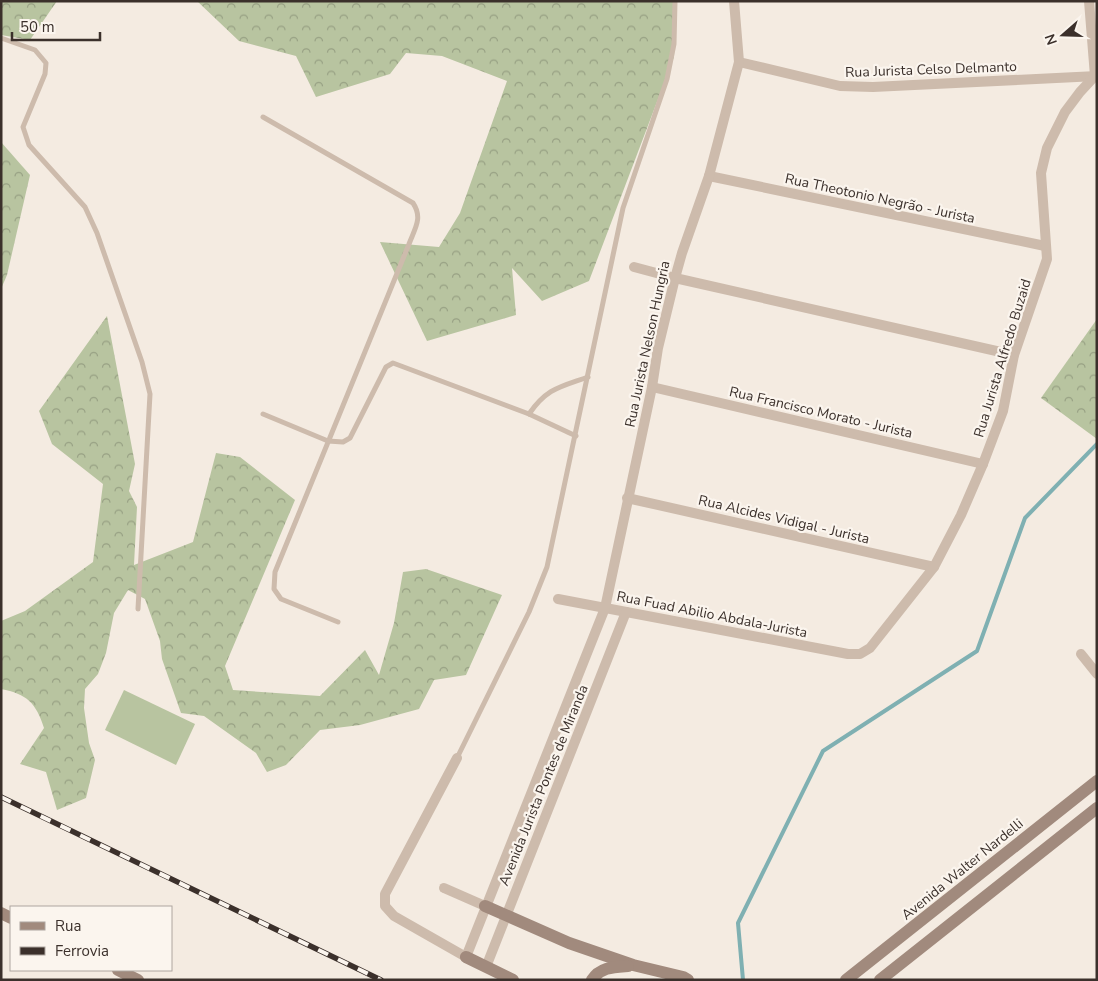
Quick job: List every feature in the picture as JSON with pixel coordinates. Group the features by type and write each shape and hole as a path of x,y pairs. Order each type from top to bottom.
{"street":[{"name":"Rua Jurista Nelson Hungria","path":"605,608 652,387 658,348 675,278 710,176 739,62 734,1"},
{"path":"1089,1 1096,76"},
{"name":"Rua Jurista Celso Delmanto","path":"739,62 840,86 873,88 1096,76"},
{"name":"Rua Jurista Alfredo Buzaid","path":"860,654 870,648 886,630 934,567 961,515 983,464 1003,410 1014,355 1047,259 1041,173 1047,148 1065,112 1080,92 1096,76"},
{"name":"Rua Theotonio Negrão - Jurista","path":"710,176 1045,246"},
{"path":"634,267 1014,355"},
{"name":"Rua Francisco Morato - Jurista","path":"652,387 983,464"},
{"name":"Rua Alcides Vidigal - Jurista","path":"627,498 934,567"},
{"name":"Rua Fuad Abilio Abdala-Jurista","path":"558,599 848,654 860,654"},
{"name":"Avenida Jurista Pontes de Miranda","path":"466,957 605,608"},
{"name":"Avenida Jurista Pontes de Miranda","path":"486,967 626,612"},
{"path":"1081,654 1097,674"},
{"path":"457,758 385,894 385,906 394,916 466,957 513,980"},
{"name":"Avenida Walter Nardelli","path":"846,980 1097,782"},
{"path":"880,980 1097,808"},
{"path":"444,888 569,943 633,965 687,979"},
{"path":"592,980 595,975 606,968 633,965"},
{"path":"120,971 138,980"}],"lane":[{"path":"457,758 528,612 547,567 623,208 668,79 674,44 675,1"},
{"path":"1,38 35,50 46,63 45,74 23,127 29,145 85,207 97,233 142,362 150,394 138,609"},
{"path":"263,117 412,203 418,211 418,218 410,244 275,572 274,589 281,599 338,622"},
{"path":"263,414 328,441 343,442 350,438 386,367 393,364 529,414 576,436"},
{"path":"529,414 544,396 558,388 588,377"}],"green space":[{"path":"1,1 57,1 30,40 1,35"},
{"path":"197,1 675,1 674,57 589,281 542,301 512,268 516,315 427,341 380,242 439,247 460,213 507,81 442,56 406,53 390,74 316,97 296,56 239,41"},
{"path":"1,142 30,175 7,275 1,289"},
{"path":"107,316 135,464 129,491 137,507 134,565 193,542 216,453 240,457 295,500 225,666 233,690 320,696 365,650 379,675 394,623 403,572 426,569 502,595 466,675 434,680 419,709 360,725 320,730 286,765 267,772 256,753 204,716 181,713 162,659 160,641 145,599 128,590 114,613 106,653 98,674 85,689 84,708 89,743 95,760 86,798 57,810 46,772 20,764 44,728 38,712 29,701 18,694 1,689 1,621 25,611 93,562 103,484 52,444 39,411"},
{"path":"1097,319 1097,439 1041,398"},
{"path":"124,690 195,724 176,765 105,730"}],"waterway":[{"path":"743,980 738,923 823,751 977,651 1025,518 1097,444"}],"railway":[{"path":"1,797 381,980"}]}
